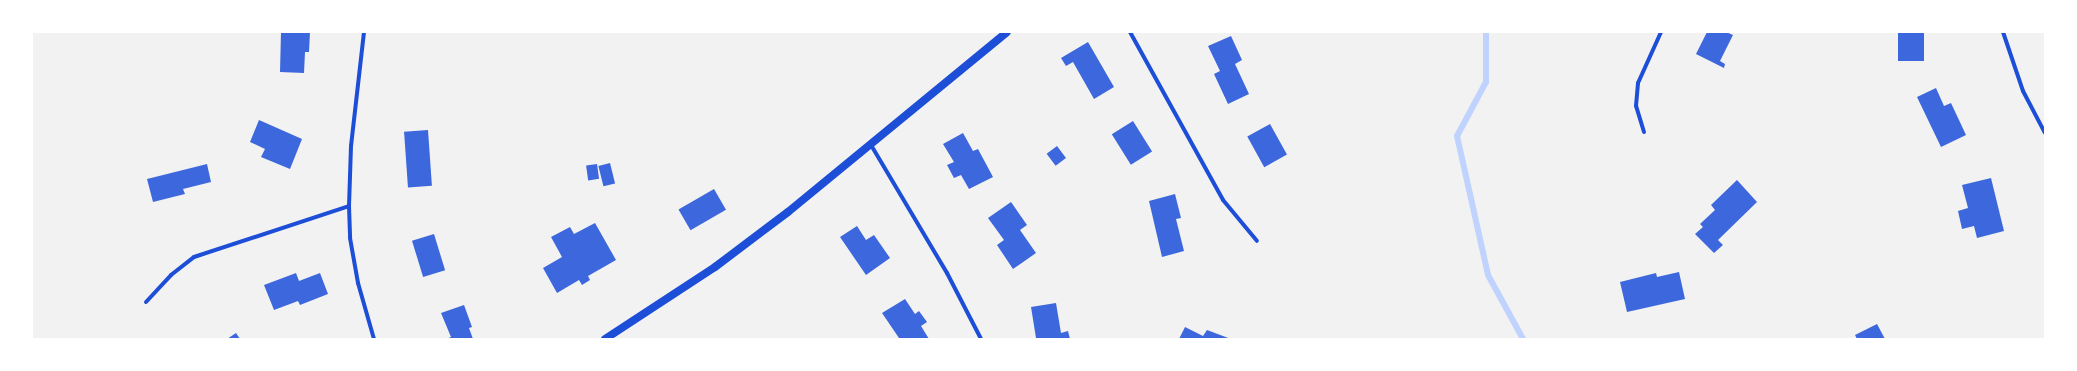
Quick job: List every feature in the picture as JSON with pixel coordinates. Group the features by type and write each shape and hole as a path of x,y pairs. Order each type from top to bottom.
{"main road":[{"path":"605,339 715,267 871,145 1007,32"}],"street":[{"path":"364,32 351,146 349,206 350,238 358,283 374,339"},
{"path":"1130,32 1223,200 1256,242"},
{"path":"1644,132 1636,106 1638,83 1661,32"},
{"path":"2003,32 2023,91 2045,133"},
{"path":"871,145 947,273 980,339"},
{"path":"146,302 171,275 194,257 349,206"}],"building":[{"path":"281,32 310,32 309,52 305,52 304,73 280,72"},
{"path":"1707,32 1726,32 1733,35 1720,61 1725,64 1724,68 1696,54"},
{"path":"1898,32 1924,32 1924,61 1898,61"},
{"path":"1231,36 1242,60 1235,64 1249,94 1228,104 1214,74 1220,71 1208,46"},
{"path":"1088,42 1114,87 1094,99 1073,62 1066,66 1061,58"},
{"path":"1936,88 1944,106 1951,103 1966,135 1941,147 1917,97"},
{"path":"259,120 302,139 290,169 261,157 265,149 250,142"},
{"path":"1133,121 1152,152 1131,165 1112,134"},
{"path":"1270,124 1287,155 1264,167 1247,137"},
{"path":"428,130 432,186 408,188 404,132"},
{"path":"963,133 973,151 978,149 993,177 969,189 961,175 954,178 947,165 954,162 943,144"},
{"path":"1057,146 1066,158 1056,166 1047,154"},
{"path":"610,163 615,183 603,186 598,166"},
{"path":"207,164 211,182 183,189 185,194 153,202 147,179"},
{"path":"597,164 599,179 588,180 586,166"},
{"path":"1991,178 2004,231 1977,238 1974,226 1962,229 1958,211 1968,208 1962,185"},
{"path":"1737,180 1757,202 1718,240 1723,245 1714,253 1695,234 1703,227 1700,224 1715,210 1711,205"},
{"path":"714,189 726,210 690,230 678,210"},
{"path":"1175,194 1181,218 1176,219 1184,251 1162,257 1149,201"},
{"path":"1011,202 1027,225 1020,230 1036,253 1013,269 997,245 1004,240 988,218"},
{"path":"595,223 616,260 588,276 590,280 582,285 579,280 557,293 543,268 562,257 551,237 570,227 574,234"},
{"path":"857,226 866,240 874,235 890,258 866,275 840,237"},
{"path":"434,234 445,270 423,277 412,241"},
{"path":"1679,272 1685,299 1627,312 1620,282 1656,273 1657,277"},
{"path":"296,273 299,281 320,273 328,294 300,305 298,301 274,310 264,285"},
{"path":"905,299 915,314 919,311 927,322 921,326 929,339 899,338 882,313"},
{"path":"1056,303 1061,333 1068,331 1070,339 1036,338 1031,307"},
{"path":"464,305 472,327 469,328 473,339 446,339 451,337 441,313"},
{"path":"1877,324 1885,339 1857,339 1855,335"},
{"path":"1185,327 1203,336 1207,330 1231,339 1179,339"},
{"path":"236,333 240,339 227,339"}],"waterway":[{"path":"1486,32 1486,82 1457,136 1488,275 1523,339"}]}
